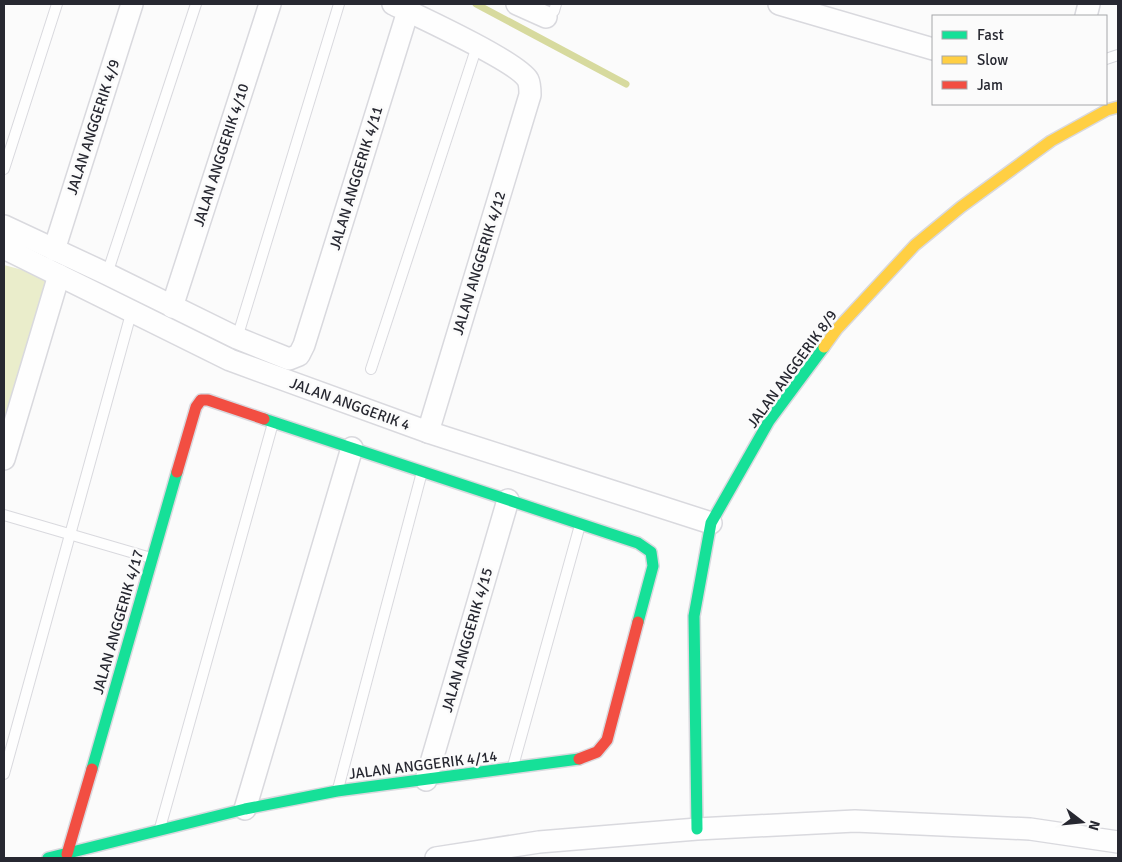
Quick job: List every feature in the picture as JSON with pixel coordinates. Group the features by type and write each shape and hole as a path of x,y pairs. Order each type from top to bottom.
{"street":[{"name":"JALAN ANGGERIK 4/9","path":"54,250 132,4"},
{"name":"JALAN ANGGERIK 4/10","path":"172,307 270,4"},
{"path":"517,4 551,10"},
{"path":"779,4 932,49"},
{"path":"401,8 477,46"},
{"name":"JALAN ANGGERIK 4/11","path":"237,338 289,359 299,355 304,345 401,8"},
{"name":"JALAN ANGGERIK 4/12","path":"428,432 530,95 528,80 518,70 477,46"},
{"name":"JALAN ANGGERIK 8/9","path":"697,829 694,616 711,523 769,421 831,336 915,245 961,207 1051,141 1107,110 1118,106"},
{"path":"4,226 108,274 237,338"},
{"name":"JALAN ANGGERIK 4","path":"4,248 230,360 428,432 711,523"},
{"path":"5,446 59,275"},
{"name":"JALAN ANGGERIK 4/17","path":"67,854 196,407 201,400 208,400 273,422"},
{"path":"273,422 580,524"},
{"path":"245,809 352,448"},
{"name":"JALAN ANGGERIK 4/15","path":"426,780 508,500"},
{"name":"JALAN ANGGERIK 4/14","path":"48,858 245,809 337,791 584,758 597,752 607,740 653,566 651,552 638,543 580,524"},
{"path":"436,858 540,842 697,829 855,821 1030,829 1118,842"}],"lane":[{"path":"4,169 57,4"},
{"path":"108,274 196,4"},
{"path":"237,338 339,4"},
{"path":"371,369 477,46"},
{"path":"4,774 132,310"},
{"path":"159,831 273,422"},
{"path":"337,791 423,471"},
{"path":"4,515 152,559"},
{"path":"512,768 580,524"}],"green space":[{"path":"4,265 49,277 4,424"}],"waterway":[{"path":"476,4 626,84"}],"traffic: fast":[{"path":"697,829 694,616 711,523 769,421 824,347"},
{"path":"264,419 638,543 651,552 653,566 638,622"},
{"path":"92,769 177,472"},
{"path":"48,858 245,809 337,791 579,759"}],"traffic: slow":[{"path":"824,347 837,329 915,245 961,207 1051,141 1107,110 1118,107"}],"traffic: jam":[{"path":"177,472 196,407 201,400 208,400 264,419"},
{"path":"579,759 597,752 607,740 638,622"},
{"path":"67,854 92,769"}]}
